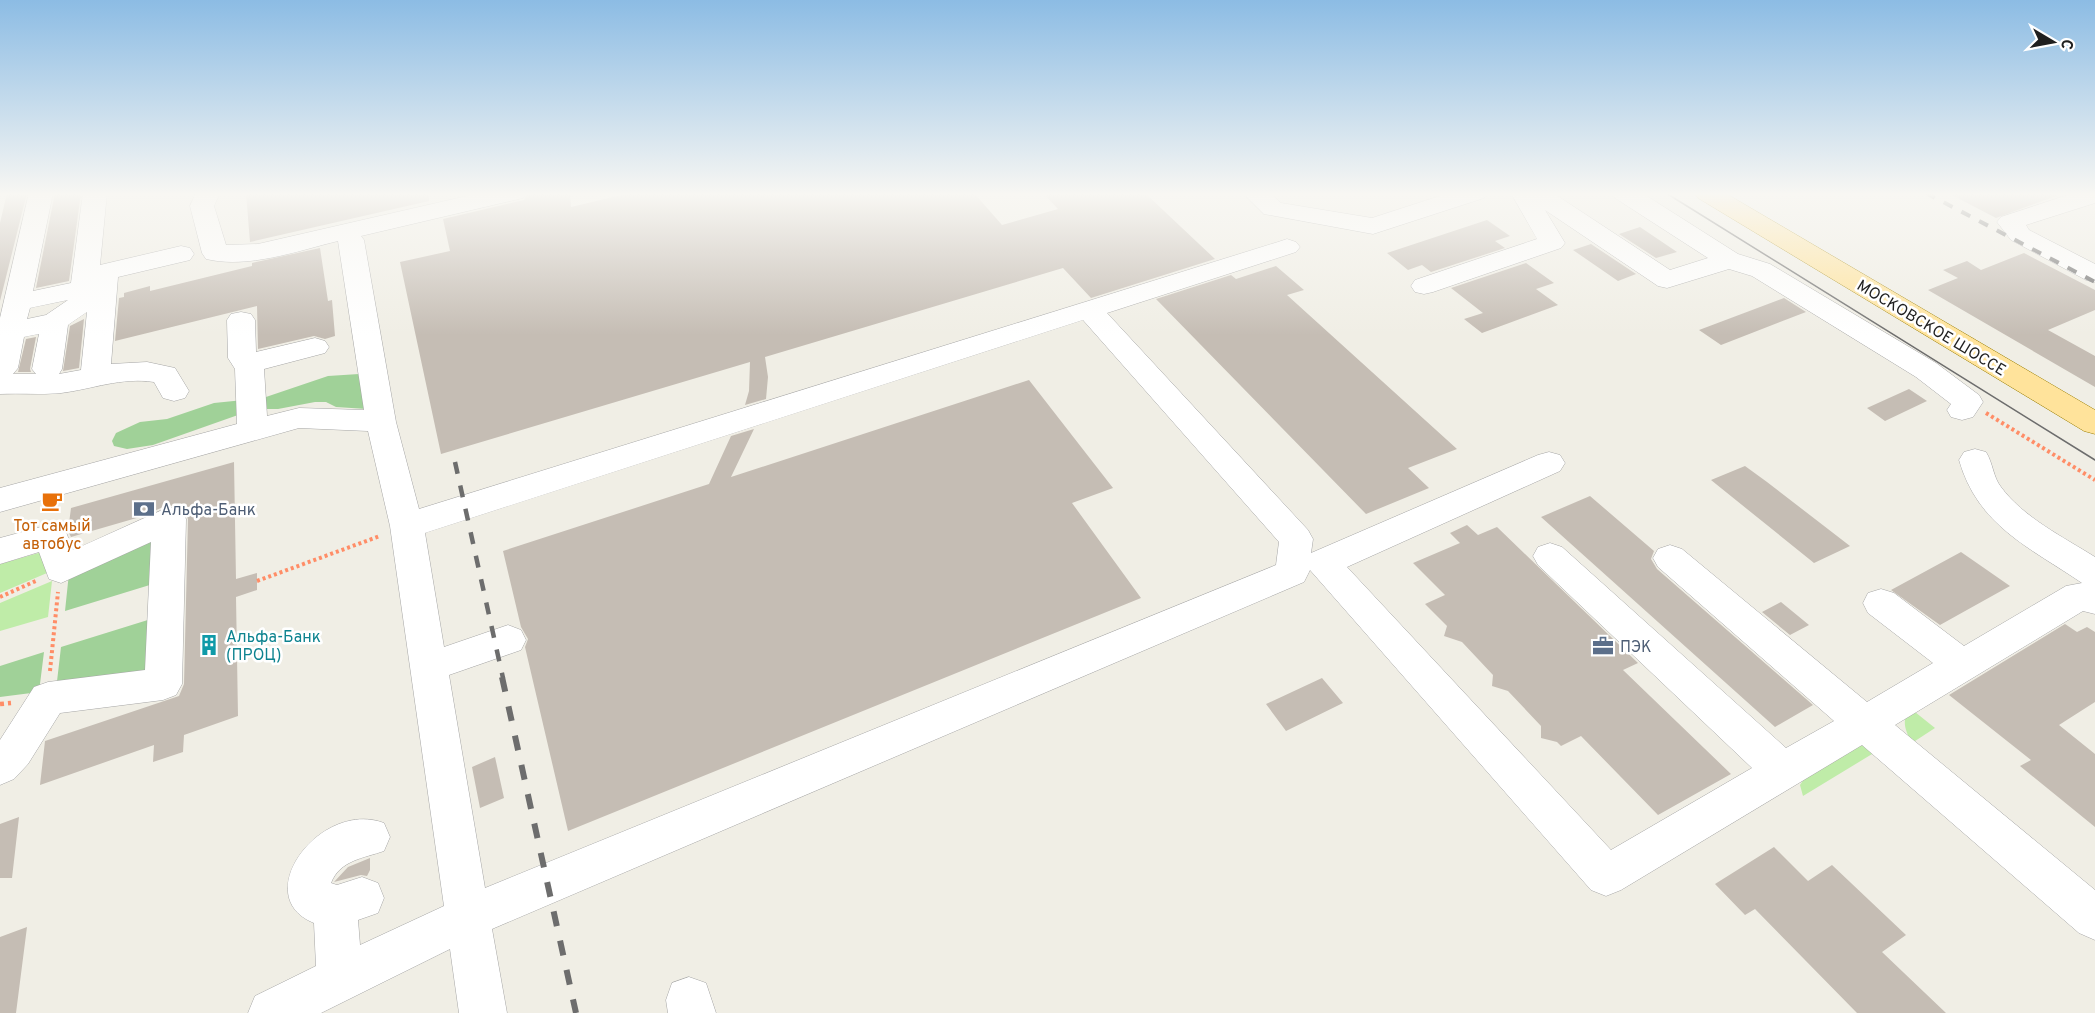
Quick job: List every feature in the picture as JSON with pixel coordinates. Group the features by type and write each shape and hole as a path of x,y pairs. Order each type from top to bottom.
{"main road":[{"name":"МОСКОВСКОЕ ШОССЕ","path":"1785,240 2095,424"}],"lane":[{"path":"31,240 17,303 5,333 2,376 62,383 126,370 147,370 165,375 174,390"},
{"path":"5,333 55,322 81,304 90,240"},
{"path":"211,240 215,254 258,252 310,240"},
{"path":"351,240 381,422 407,526 468,916 477,1010"},
{"path":"1424,286 1552,243 1550,240"},
{"path":"1606,240 1667,280 1729,260"},
{"path":"1698,240 1729,260 1761,270 1926,370 1968,402 1962,410"},
{"path":"2028,240 2095,274"},
{"path":"407,526 476,502 1287,248"},
{"path":"95,376 105,272 181,254"},
{"path":"17,303 84,288"},
{"path":"273,1013 468,916 1292,573 1296,539 1089,310"},
{"path":"242,320 242,358 249,367 253,431"},
{"path":"47,369 55,322"},
{"path":"246,364 315,347"},
{"path":"0,500 299,418 317,417 381,422"},
{"path":"1976,460 1982,484 1990,497 2012,517 2095,574"},
{"path":"1549,463 1323,563 1606,876 2079,596 2095,600"},
{"path":"0,551 52,537 61,570 169,519 163,684 48,698 14,752 0,767"},
{"path":"1550,556 1783,771"},
{"path":"1670,558 2095,918"},
{"path":"1881,603 1962,665"},
{"path":"429,667 508,639"},
{"path":"340,979 348,903 322,906 314,901 309,892 308,881 313,869 331,849 344,842 369,837"}],"path":[{"path":"1993,416 2095,480"},
{"path":"257,581 407,526"},
{"path":"0,597 61,570 48,698"}],"green space":[{"path":"359,374 367,409 336,407 326,402 315,402 278,409 255,409 153,445 127,449 114,446 112,441 116,433 140,422 167,419 214,403 263,398 328,376"},
{"path":"155,535 153,584 65,611 69,573"},
{"path":"49,550 47,573 0,593 0,564"},
{"path":"52,581 48,617 0,631 0,603"},
{"path":"151,619 148,677 56,690 61,647"},
{"path":"44,652 39,692 0,697 0,666"},
{"path":"1910,708 1935,728 1912,743 1905,725"},
{"path":"1855,746 1882,748 1803,796 1800,785 1804,779"}],"building":[{"path":"0,240 15,240 0,301"},
{"path":"46,240 75,240 69,281 36,288"},
{"path":"448,240 1195,240 1215,259 1091,298 1063,268 765,357 768,377 766,399 745,405 749,391 750,362 441,454 400,262 450,251"},
{"path":"1426,240 1497,240 1495,241 1505,248 1431,272 1422,265 1408,270 1387,253"},
{"path":"1629,240 1660,240 1677,252 1656,258"},
{"path":"1591,244 1636,274 1618,281 1573,250"},
{"path":"320,248 328,301 332,300 335,336 325,339 314,336 258,349 257,306 115,341 119,298 124,297 124,293 150,286 150,291 252,266 252,263"},
{"path":"2024,253 2095,290 2095,310 2048,330 2095,356 2095,387 1928,290 1958,278 1943,270 1967,261 1981,270"},
{"path":"1526,263 1554,283 1536,289 1558,305 1482,333 1464,319 1483,313 1451,288"},
{"path":"1276,266 1304,290 1287,295 1457,449 1408,468 1429,488 1366,514 1156,299 1231,275 1236,279"},
{"path":"1784,298 1806,312 1721,345 1699,330"},
{"path":"84,319 79,368 63,371 70,326"},
{"path":"36,337 31,372 18,372 26,339"},
{"path":"1029,380 1113,488 1072,503 1141,598 568,831 525,647 528,639 521,627 503,551 709,484 731,436 754,429 731,477"},
{"path":"1909,389 1927,401 1885,421 1867,408"},
{"name":"Альфа-Банк (ПРОЦ)","path":"234,462 236,579 257,573 257,590 236,597 238,716 184,735 183,752 153,762 154,745 40,785 45,741 179,696 184,684 188,519 184,505 177,507 168,505 140,517 71,537 68,531 71,508"},
{"path":"1745,466 1850,546 1814,563 1711,480"},
{"path":"1590,496 1654,551 1651,559 1657,569 1813,705 1775,727 1541,517"},
{"path":"1467,525 1478,535 1497,527 1638,663 1623,670 1731,774 1658,815 1581,736 1561,746 1557,742 1541,738 1541,726 1508,691 1492,686 1493,675 1462,642 1444,636 1447,626 1425,604 1445,595 1413,563 1460,543 1450,533"},
{"path":"1961,552 2010,586 1940,625 1891,590"},
{"path":"1781,602 1809,625 1790,635 1762,612"},
{"path":"2065,624 2077,632 2087,627 2095,632 2095,702 2059,725 2095,754 2095,827 2020,766 2031,760 1949,695"},
{"path":"1322,678 1343,703 1286,731 1266,704"},
{"path":"495,757 504,798 480,808 472,767"},
{"path":"19,817 12,878 0,878 0,824"},
{"path":"1774,847 1808,881 1832,865 1906,935 1882,952 1946,1013 1857,1013 1755,909 1745,915 1715,884"},
{"path":"370,858 370,870 367,876 361,875 334,882 348,867"},
{"path":"27,927 16,1013 0,1013 0,937"}],"tram line":[{"path":"1742,240 2095,460"}],"railway":[{"path":"2016,240 2095,282"},
{"path":"455,462 503,678"},
{"path":"502,677 576,1013"}],"place":[{"name":"Тот самый автобус","path":"52,501"},
{"name":"Альфа-Банк","path":"144,509"},
{"name":"Альфа-Банк (ПРОЦ)","path":"209,645"},
{"name":"ПЭК","path":"1603,646"}]}
